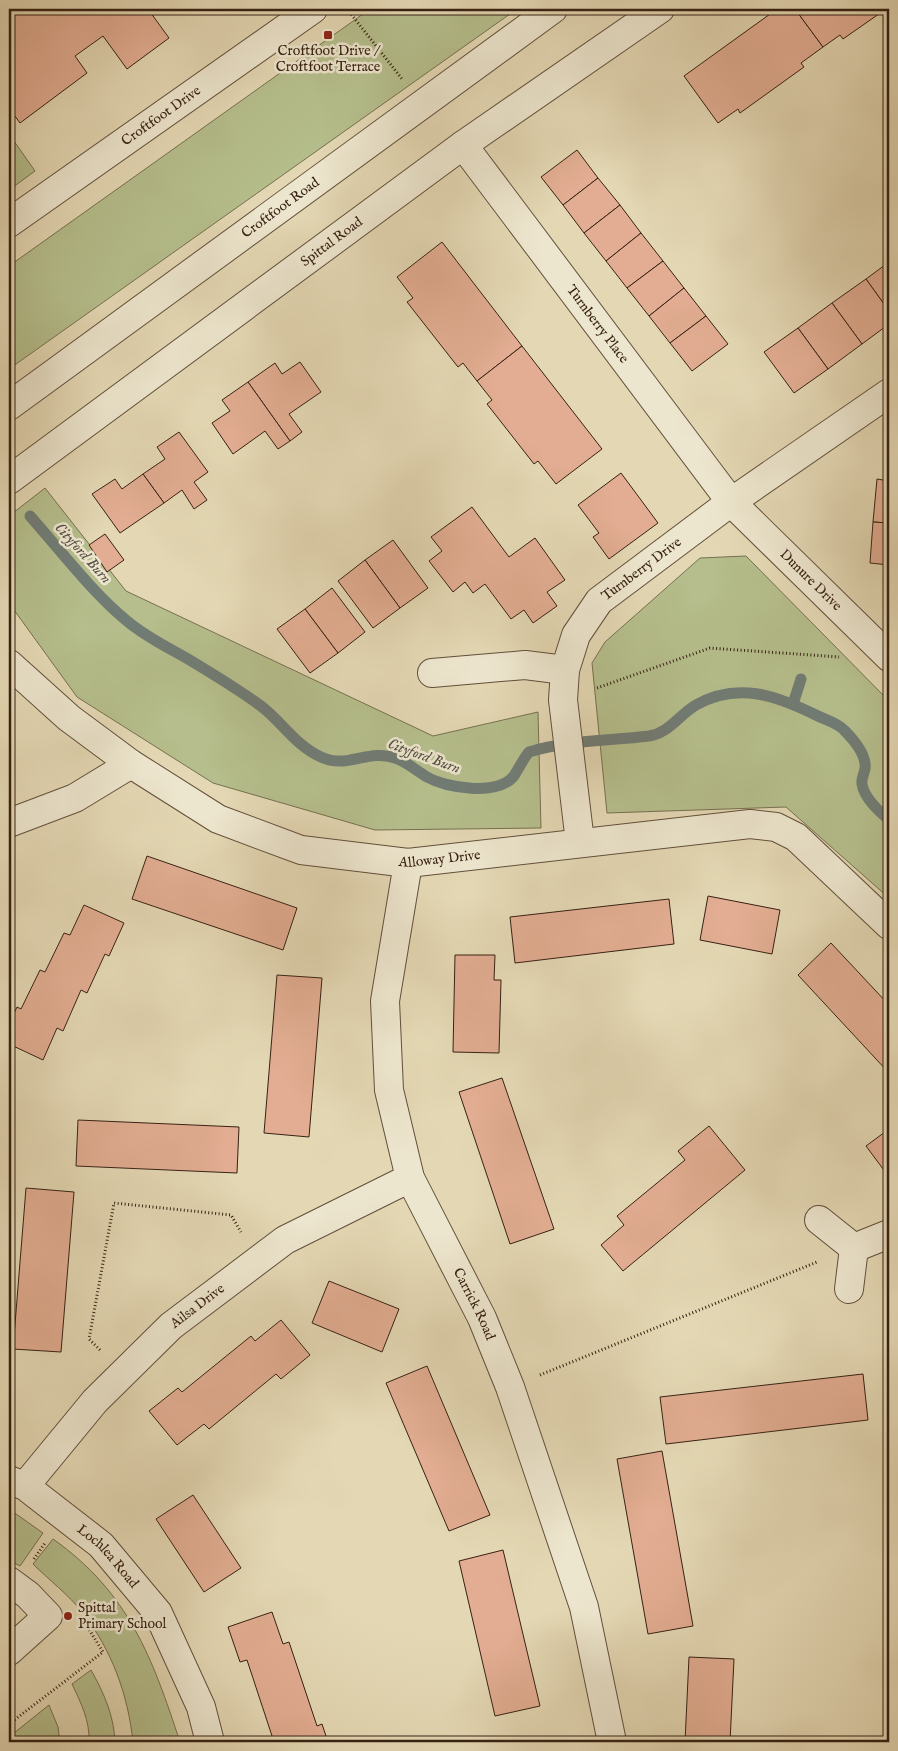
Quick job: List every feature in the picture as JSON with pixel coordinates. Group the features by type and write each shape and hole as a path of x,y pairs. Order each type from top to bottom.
{"street":[{"name":"Croftfoot Drive","path":"9,223 313,9"},
{"name":"Croftfoot Road","path":"9,406 553,9"},
{"name":"Spittal Road","path":"9,480 462,146 660,9"},
{"name":"Turnberry Place","path":"462,146 731,502"},
{"name":"Turnberry Drive","path":"580,842 564,705 565,670 576,635 599,601 731,502 889,393"},
{"name":"Dunure Drive","path":"731,502 889,657"},
{"name":"Alloway Drive","path":"9,664 69,718 131,764 218,819 302,850 408,863 750,824 776,827 796,837 889,925"},
{"path":"432,673 525,665 565,670"},
{"path":"9,823 75,798 131,764"},
{"name":"Carrick Road","path":"408,863 385,1001 389,1090 410,1178 482,1318 510,1387 584,1607 612,1742"},
{"name":"Ailsa Drive","path":"17,1483 95,1401 171,1326 285,1240 410,1178"},
{"path":"819,1220 854,1248"},
{"path":"854,1248 889,1234"},
{"path":"849,1289 854,1248"},
{"name":"Lochlea Road","path":"17,1483 101,1545 158,1613 201,1707 210,1742"},
{"path":"9,1581 28,1595 48,1616 9,1651"}],"path":[{"path":"346,9 422,104"},
{"path":"564,705 710,648 840,658"},
{"path":"89,1339 114,1203 231,1215"},
{"path":"510,1387 854,1248"}],"green space":[{"path":"370,9 517,9 9,369 9,266"},
{"path":"9,134 35,171 9,190"},
{"path":"45,488 126,591 433,736 538,712 541,828 375,830 213,783 77,697 9,603 9,516"},
{"path":"746,556 889,701 889,898 786,807 607,813 592,663 605,642 700,558"},
{"path":"9,1509 43,1533 20,1566 9,1560"},
{"path":"53,1539 79,1560 101,1582 119,1605 148,1655 180,1742 133,1742 123,1690 102,1642 77,1606 33,1564"},
{"path":"91,1670 108,1705 113,1723 115,1742 89,1742 82,1705 72,1684"},
{"path":"49,1705 58,1727 60,1742 9,1742 9,1737"}],"building":[{"path":"17,9 148,9 169,38 127,69 103,36 75,56 87,73 20,123 9,108 9,14"},
{"path":"777,9 795,9 823,47 801,63 804,67 740,113 738,109 718,123 684,76"},
{"path":"795,9 886,9 843,39 840,35 823,47"},
{"path":"577,150 598,178 563,205 541,177"},
{"path":"598,178 620,205 584,233 563,205"},
{"path":"620,205 641,233 606,261 584,233"},
{"path":"641,233 663,261 627,288 606,261"},
{"path":"442,242 522,346 477,381 463,363 458,367 407,302 413,298 397,277"},
{"path":"663,261 684,288 649,316 627,288"},
{"path":"889,262 889,311 866,279"},
{"path":"866,279 889,311 889,324 862,344 832,303"},
{"path":"684,288 706,316 670,343 649,316"},
{"path":"832,303 862,344 828,369 798,328"},
{"path":"706,316 728,344 692,371 670,343"},
{"path":"798,328 828,369 794,393 764,352"},
{"path":"522,346 602,449 556,484 538,461 534,464 487,404 492,400 477,381"},
{"path":"300,362 321,392 289,414 302,432 290,441 248,382 275,363 282,374"},
{"path":"248,382 290,441 278,449 265,431 233,454 212,423 230,411 222,400"},
{"path":"179,432 208,472 194,482 207,500 194,509 182,490 164,503 143,474 165,459 157,447"},
{"path":"621,473 658,523 609,559 593,537 599,533 578,505"},
{"path":"143,474 164,503 120,533 92,494 115,479 122,489"},
{"path":"877,479 889,481 889,523 873,522"},
{"path":"472,507 509,557 535,538 565,580 547,592 557,606 533,623 524,610 511,619 485,584 473,593 465,582 453,592 429,561 442,551 431,537"},
{"path":"873,522 889,523 889,565 870,563"},
{"path":"105,534 124,560 107,572 89,545"},
{"path":"393,540 428,588 400,608 365,560"},
{"path":"365,560 400,608 373,628 338,581"},
{"path":"332,588 365,632 338,653 305,609"},
{"path":"305,609 338,653 310,673 277,629"},
{"path":"147,856 297,908 283,950 132,899"},
{"path":"708,896 780,910 772,954 700,940"},
{"path":"669,899 674,944 515,963 510,917"},
{"path":"84,905 124,923 109,956 105,954 87,993 81,990 63,1031 57,1028 43,1060 9,1044 9,1024 17,1007 21,1009 40,970 45,972 64,933 70,935"},
{"path":"831,943 889,1005 889,1073 798,975"},
{"path":"455,955 495,955 494,980 501,980 499,1053 453,1052"},
{"path":"277,975 322,978 309,1137 264,1133"},
{"path":"502,1078 554,1229 510,1244 459,1092"},
{"path":"78,1120 239,1127 237,1173 76,1166"},
{"path":"709,1126 745,1170 623,1271 601,1245 624,1225 617,1216 685,1160 678,1151"},
{"path":"889,1129 889,1177 866,1146"},
{"path":"26,1188 74,1192 61,1352 13,1349"},
{"path":"329,1281 399,1309 382,1352 312,1323"},
{"path":"281,1320 310,1355 281,1379 276,1374 209,1429 204,1424 177,1445 149,1411 178,1388 182,1392 251,1336 255,1341"},
{"path":"427,1366 490,1515 449,1531 386,1383"},
{"path":"863,1374 868,1420 666,1444 660,1397"},
{"path":"662,1451 693,1626 648,1634 617,1459"},
{"path":"193,1495 241,1568 204,1592 156,1519"},
{"path":"503,1550 540,1706 495,1716 459,1561"},
{"path":"272,1612 283,1644 289,1642 317,1726 322,1724 328,1742 281,1740 274,1742 247,1660 240,1662 228,1627"},
{"path":"689,1657 734,1659 730,1742 685,1742"}],"waterway":[{"name":"Cityford Burn","path":"30,516 89,584 134,627 207,670 252,700 269,712 304,747 321,757 340,761 377,755 387,756 398,759 427,777 446,784 471,788 495,787 513,777 529,752 559,745 649,736 668,728 690,709 712,698 727,694 758,694 788,702 832,722 848,734 864,758 863,789 873,804 889,820"},
{"path":"793,704 801,679"}],"place":[{"name":"Croftfoot Drive / Croftfoot Terrace","path":"328,35"},
{"name":"Spittal Primary School","path":"68,1616"}]}
